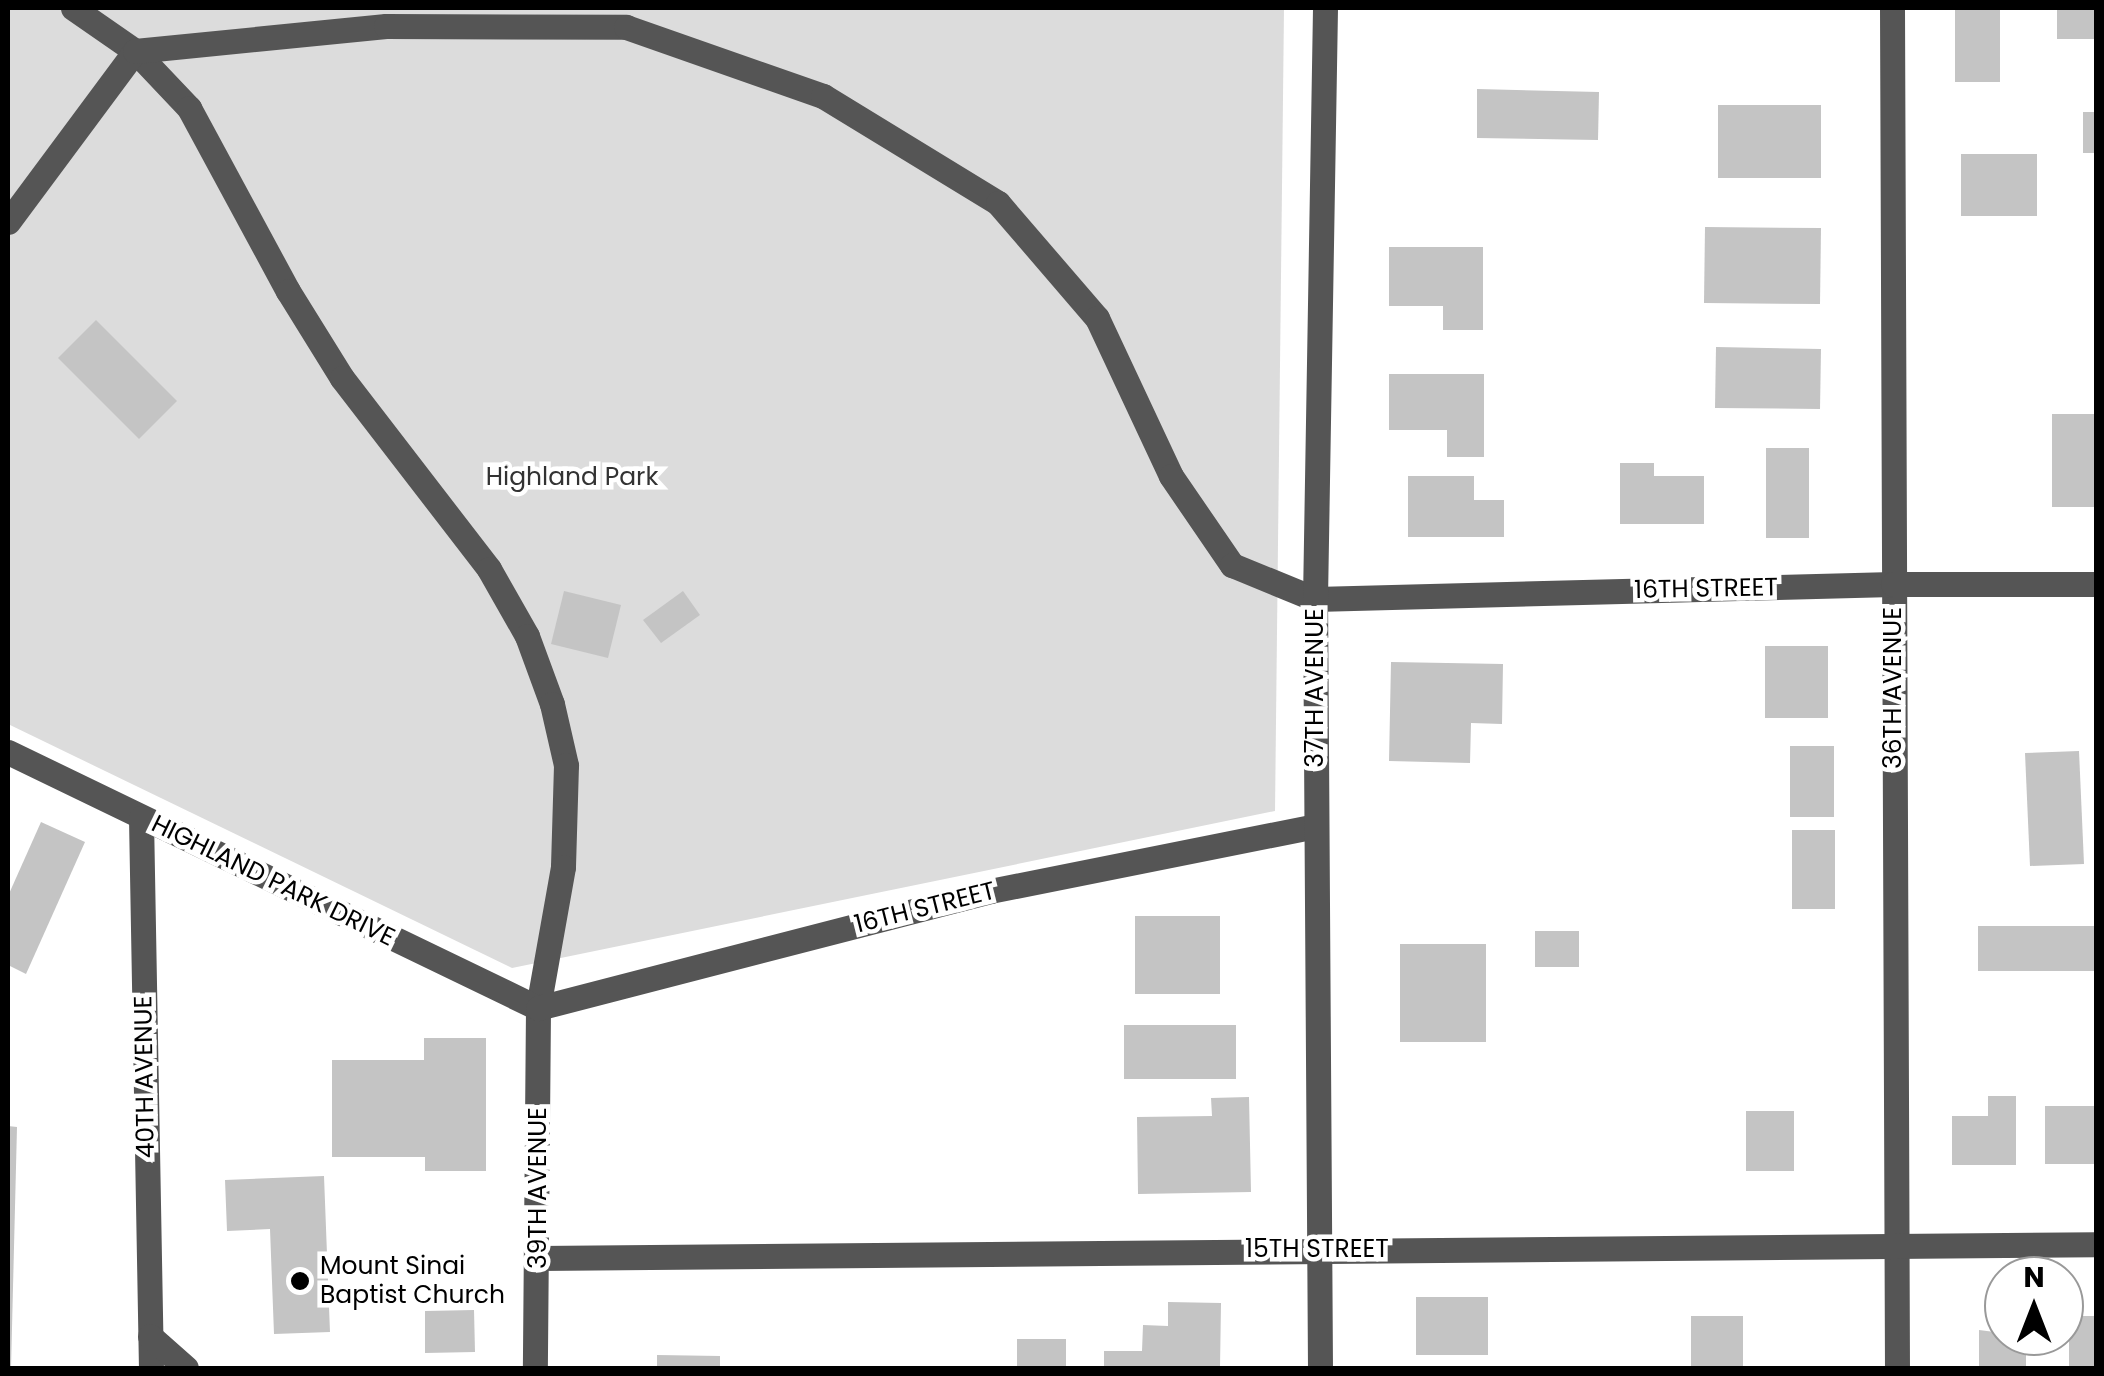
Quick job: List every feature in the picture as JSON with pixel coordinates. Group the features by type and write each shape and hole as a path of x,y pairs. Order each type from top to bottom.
{"street":[{"name":"39TH AVENUE","path":"73,8 135,51 189,108 288,292 342,378 489,569 527,636 552,704 566,765 563,867 538,1008 535,1368"},
{"name":"37TH AVENUE","path":"1320,1368 1315,599 1324,8"},
{"name":"36TH AVENUE","path":"1892,8 1896,1368"},
{"path":"8,222 135,51 386,26 626,28 823,96 998,203 1097,318 1171,476 1232,565 1315,599"},
{"name":"16TH STREET","path":"1315,599 1893,584 2096,584"},
{"name":"HIGHLAND PARK DRIVE","path":"8,752 538,1008"},
{"name":"40TH AVENUE","path":"140,818 150,1368"},
{"name":"16TH STREET","path":"538,1008 990,891 1315,826"},
{"name":"15TH STREET","path":"538,1258 2096,1244"},
{"path":"150,1336 186,1368"}],"green space":[{"name":"Highland Park","path":"8,8 1284,8 1275,811 512,968 8,724"}],"building":[{"path":"1955,8 2000,8 2000,82 1955,82"},
{"path":"2057,8 2096,8 2096,39 2057,39"},
{"path":"1477,89 1599,92 1598,140 1477,138"},
{"path":"1718,105 1821,105 1821,178 1718,178"},
{"path":"2083,112 2096,112 2096,153 2083,153"},
{"path":"1961,154 2037,154 2037,216 1961,216"},
{"path":"1705,227 1821,228 1820,304 1704,303"},
{"path":"1389,247 1483,247 1483,330 1443,330 1443,306 1389,306"},
{"path":"96,320 177,401 139,439 58,358"},
{"path":"1716,347 1821,349 1820,409 1715,408"},
{"path":"1389,374 1484,374 1484,457 1447,457 1447,430 1389,430"},
{"path":"2052,414 2096,414 2096,507 2052,507"},
{"path":"1766,448 1809,448 1809,538 1766,538"},
{"path":"1620,463 1654,463 1654,476 1704,476 1704,524 1620,524"},
{"path":"1408,476 1474,476 1474,500 1504,500 1504,537 1408,537"},
{"path":"564,591 621,605 608,658 551,644"},
{"path":"683,591 700,615 661,643 643,620"},
{"path":"1765,646 1828,646 1828,718 1765,718"},
{"path":"1391,662 1503,664 1502,724 1471,723 1470,763 1389,761"},
{"path":"1790,746 1834,746 1834,817 1790,817"},
{"path":"2079,751 2084,864 2030,866 2025,753"},
{"path":"41,822 85,842 26,974 8,965 8,896"},
{"path":"1792,830 1835,830 1835,909 1792,909"},
{"path":"1135,916 1220,916 1220,994 1135,994"},
{"path":"1978,926 2096,926 2096,971 1978,971"},
{"path":"1535,931 1579,931 1579,967 1535,967"},
{"path":"1400,944 1486,944 1486,1042 1400,1042"},
{"path":"1124,1025 1236,1025 1236,1079 1124,1079"},
{"path":"424,1038 486,1038 486,1171 425,1171 425,1157 332,1157 332,1060 424,1060"},
{"path":"1988,1096 2016,1096 2016,1165 1952,1165 1952,1116 1988,1116"},
{"path":"1249,1097 1251,1192 1138,1194 1137,1117 1212,1116 1211,1098"},
{"path":"2045,1106 2096,1106 2096,1164 2045,1164"},
{"path":"1746,1111 1794,1111 1794,1171 1746,1171"},
{"path":"8,1126 17,1127 11,1368 8,1368"},
{"name":"Mount Sinai Baptist Church","path":"324,1176 330,1332 274,1334 270,1229 227,1231 225,1180"},
{"path":"1416,1297 1488,1297 1488,1355 1416,1355"},
{"path":"1168,1302 1221,1303 1220,1367 1104,1368 1104,1351 1142,1351 1143,1325 1168,1326"},
{"path":"474,1310 475,1352 425,1353 425,1311"},
{"path":"1691,1316 1743,1316 1743,1368 1691,1368"},
{"path":"2084,1316 2096,1316 2096,1368 2069,1368 2069,1356 2084,1356"},
{"path":"1979,1330 1984,1331 1984,1356 2026,1356 2026,1368 1979,1368"},
{"path":"1017,1339 1066,1339 1066,1368 1017,1368"},
{"path":"657,1355 720,1356 720,1368 657,1368"}],"place":[{"name":"Mount Sinai Baptist Church","path":"300,1281"}]}
